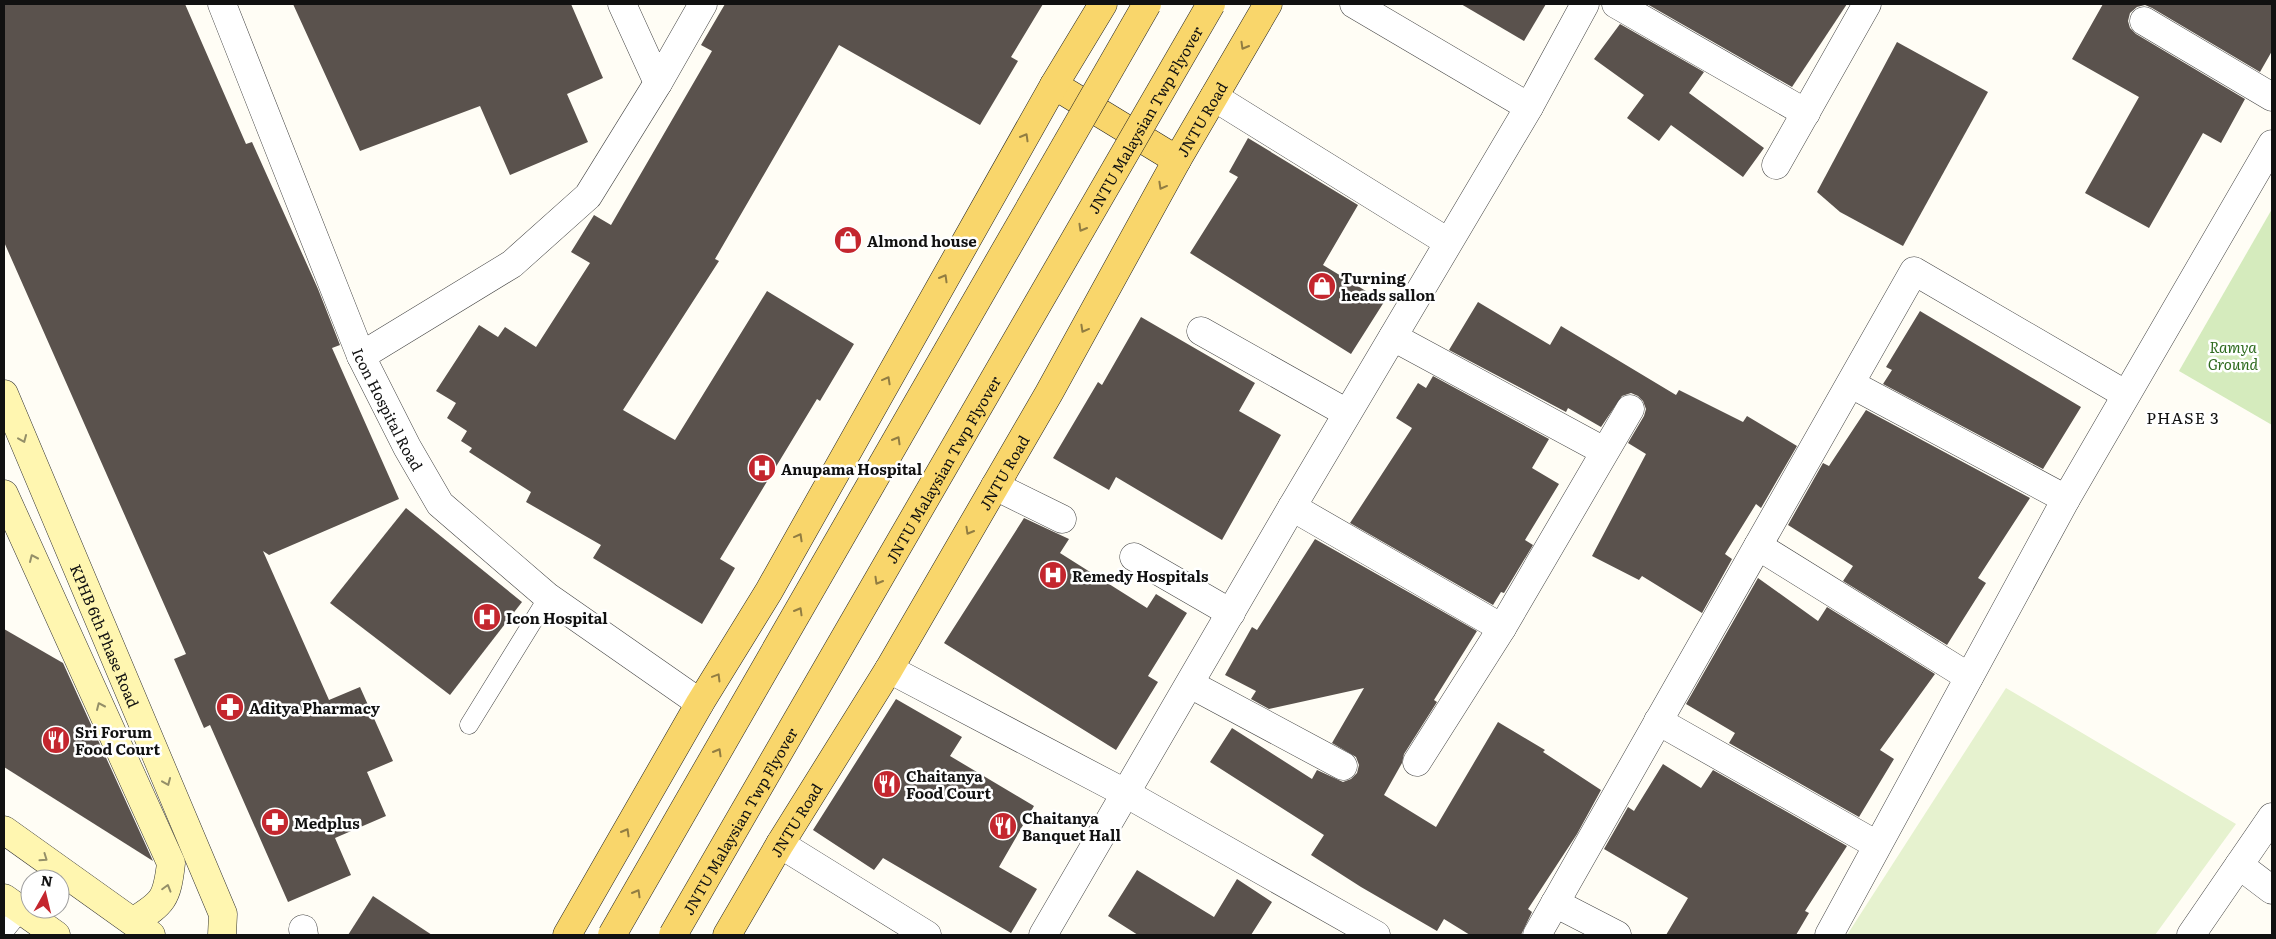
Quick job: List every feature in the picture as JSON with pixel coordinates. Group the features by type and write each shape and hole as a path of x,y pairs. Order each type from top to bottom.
{"main road":[{"path":"567,935 700,703 769,590 1054,85 1103,4"},
{"path":"612,935 1148,4"},
{"name":"JNTU Malaysian Twp Flyover","path":"674,935 1211,4"},
{"name":"JNTU Road","path":"727,935 780,844 889,669 1049,393 1177,160 1268,4"},
{"path":"1054,85 1177,160"}],"street":[{"name":"Icon Hospital Road","path":"222,4 361,356 407,447 440,504 548,597 700,703"},
{"path":"622,4 658,83"},
{"path":"361,356 512,264 588,196 658,83 703,4"},
{"path":"1354,4 1529,107"},
{"path":"1043,935 1127,794 1347,413 1529,107 1585,4"},
{"path":"1616,4 1806,113"},
{"path":"1776,165 1867,4"},
{"path":"2144,21 2272,97"},
{"path":"1214,97 1448,242"},
{"path":"1829,935 2066,499 2272,144"},
{"path":"1537,935 1914,271 2126,394"},
{"path":"1201,331 1347,413"},
{"path":"1393,337 1604,451"},
{"path":"1851,384 2066,499"},
{"name":"KPHB 6th Phase Road","path":"4,394 223,914 222,935"},
{"path":"1417,762 1502,628 1630,408"},
{"path":"995,486 1062,519"},
{"path":"4,494 171,863 164,897 142,928 4,830"},
{"path":"1292,507 1502,628"},
{"path":"1758,546 1969,677"},
{"path":"1134,557 1231,613"},
{"path":"889,669 1127,794 1341,927 1376,935"},
{"path":"1190,684 1343,766"},
{"path":"1658,721 1877,845"},
{"path":"2191,935 2272,817"},
{"path":"780,844 927,935"},
{"path":"2239,865 2272,890"},
{"path":"1555,903 1617,935"},
{"path":"13,904 56,935"}],"lane":[{"path":"469,725 548,597"},
{"path":"4,932 13,904"}],"green space":[{"name":"Ramya Ground","path":"2272,209 2272,425 2179,371"},
{"path":"2006,688 2236,824 2155,935 1847,935"}],"building":[{"path":"4,4 185,4 246,144 252,142 318,289 340,345 332,348 399,499 269,555 263,551 329,700 360,687 393,761 367,772 386,816 335,838 351,875 288,902 210,725 204,728 174,659 186,654 4,242"},
{"path":"293,4 571,4 603,78 567,94 588,142 510,175 480,106 360,151"},
{"path":"725,4 1043,4 1011,57 1018,61 980,125 839,45 715,259 719,261 623,410 675,440 767,291 854,344 820,401 817,399 720,559 735,568 702,624 593,558 601,545 526,502 531,492 469,452 472,448 461,441 467,431 447,418 456,403 436,391 479,325 498,337 505,327 536,347 590,263 571,252 594,215 611,225 712,51 701,45"},
{"path":"1461,4 1546,4 1524,41"},
{"path":"1647,4 1847,4 1792,87"},
{"path":"2103,4 2272,4 2272,51 2260,72 2152,8 2145,5 2137,7 2130,13 2128,21 2130,28 2136,34 2245,99 2221,143 2203,133 2149,228 2085,193 2139,97 2072,59"},
{"path":"1620,24 1704,72 1689,93 1764,148 1743,177 1671,125 1659,141 1627,118 1644,95 1594,59"},
{"path":"1897,42 1988,92 1903,246 1840,212 1817,192"},
{"path":"1248,138 1358,205 1323,265 1384,302 1351,354 1190,253 1238,177 1229,172"},
{"path":"1478,302 1550,345 1561,326 1676,395 1679,390 1743,422 1747,416 1797,446 1761,508 1756,504 1725,554 1732,559 1702,613 1642,576 1639,580 1592,556 1646,454 1628,443 1644,416 1646,409 1643,401 1631,393 1622,396 1601,427 1568,408 1566,412 1449,350"},
{"path":"1920,311 2081,407 2043,469 1883,384 1892,370 1886,367"},
{"path":"1141,317 1255,383 1239,411 1281,435 1222,540 1116,477 1109,490 1053,458 1098,382 1102,385"},
{"path":"1433,376 1549,439 1532,468 1559,484 1525,540 1533,545 1504,593 1501,592 1493,605 1350,523 1412,428 1396,418 1418,383 1426,388"},
{"path":"1866,410 2030,498 1978,578 1986,583 1947,645 1843,581 1853,566 1788,525 1823,463 1829,466"},
{"path":"406,508 522,602 450,695 330,603"},
{"path":"1024,518 1069,539 1060,553 1147,608 1156,594 1187,613 1148,676 1158,682 1116,750 944,643"},
{"path":"1315,539 1477,631 1434,700 1437,702 1404,754 1402,763 1384,795 1436,827 1498,722 1545,750 1543,752 1601,790 1577,834 1528,909 1532,912 1521,935 1470,935 1444,919 1437,931 1361,887 1311,855 1324,835 1210,762 1232,728 1312,779 1317,770 1343,782 1351,779 1357,773 1359,765 1356,757 1332,743 1364,688 1269,709 1251,699 1256,691 1225,675 1252,627 1257,630"},
{"path":"1758,578 1818,621 1827,607 1935,674 1880,750 1894,759 1859,817 1729,743 1735,733 1686,704"},
{"name":"Sri Forum Food Court","path":"4,629 63,663 153,861 4,767"},
{"path":"896,699 962,737 950,756 1034,806 999,867 1037,889 1011,933 883,858 874,870 813,830"},
{"path":"1663,764 1701,788 1713,770 1847,846 1805,911 1809,913 1796,935 1666,935 1688,898 1604,849 1628,807 1634,811"},
{"path":"1137,870 1214,917 1237,879 1272,902 1251,935 1138,935 1108,916"},
{"path":"373,896 432,935 348,935"}],"place":[{"name":"Almond house","path":"848,240"},
{"name":"Turning heads sallon","path":"1322,286"},
{"name":"Anupama Hospital","path":"762,468"},
{"name":"Remedy Hospitals","path":"1053,575"},
{"name":"Icon Hospital","path":"487,617"},
{"name":"Aditya Pharmacy","path":"230,707"},
{"name":"Sri Forum Food Court","path":"56,740"},
{"name":"Chaitanya Food Court","path":"887,784"},
{"name":"Medplus","path":"275,822"},
{"name":"Chaitanya Banquet Hall","path":"1003,826"}],"district":[{"name":"PHASE 3","path":"2183,417"}]}
